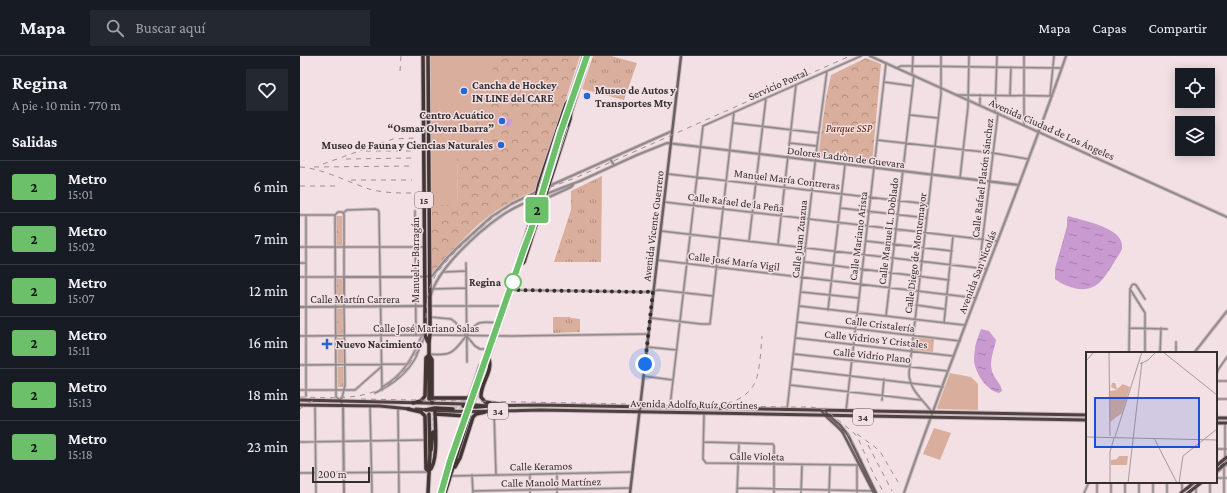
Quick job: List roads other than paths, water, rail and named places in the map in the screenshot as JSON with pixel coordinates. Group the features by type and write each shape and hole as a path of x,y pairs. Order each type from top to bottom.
{"highway":[{"name":"Manuel L. Barragán","path":"423,56 424,306 429,355"},
{"name":"Manuel L. Barragán","path":"426,335 430,317 428,56"},
{"path":"531,230 542,184 584,56"},
{"path":"473,400 476,387 480,383 512,290 589,56"},
{"path":"520,265 519,258 533,212 537,192 566,104 569,100"},
{"path":"520,265 524,262 540,210 549,187 570,119 571,111"},
{"path":"424,168 427,174 429,202"},
{"path":"537,192 546,194"},
{"path":"536,198 544,201"},
{"path":"533,212 540,210"},
{"path":"413,403 421,401 426,396 426,358 429,355 432,360 432,403"},
{"path":"431,399 468,398 471,394 480,366 488,358"},
{"path":"488,358 490,365 481,392 482,399 488,403 504,405"},
{"path":"463,406 487,406"},
{"path":"426,410 435,408 453,409"},
{"path":"408,409 419,411 424,414 426,419 426,469 429,471"},
{"path":"445,493 452,471 460,458 474,416 485,412"},
{"path":"429,471 432,468 436,454 435,413 468,415 454,455 452,471"},
{"path":"429,414 429,492"},
{"path":"430,453 433,432"}],"main road":[{"name":"Avenida Vicente Guerrero","path":"630,493 681,56"},
{"name":"Avenida Adolfo Ruíz Cortines","path":"300,400 466,404 487,406 640,407 1086,415"},
{"path":"300,404 370,406 426,410 435,413"},
{"name":"Avenida Adolfo Ruíz Cortines","path":"468,415 494,411 540,410 1086,420"},
{"path":"805,410 807,411 806,415"},
{"path":"823,410 825,415 843,433 858,465 874,492"},
{"path":"823,410 840,425 848,435 874,492"},
{"path":"856,411 856,416"},
{"path":"1224,464 1226,457"},
{"path":"1181,493 1194,483"},
{"path":"1188,493 1201,483"}],"street":[{"name":"Servicio Postal","path":"700,147 703,127 706,124 861,56"},
{"name":"Avenida Ciudad de Los Ángeles","path":"870,56 1227,217"},
{"name":"Calle Manuel L. Doblado","path":"886,316 910,115 913,86 913,56"},
{"name":"Calle Diego de Montemayor","path":"910,383 909,367 941,88 941,56"},
{"path":"960,178 968,111 969,56"},
{"name":"Calle Rafael Platón Sánchez","path":"979,268 997,112 997,56"},
{"path":"1024,56 1024,125"},
{"path":"958,95 1051,96 1054,56"},
{"name":"Avenida San Nicolás","path":"904,493 930,418 1019,185 1066,56"},
{"name":"Calle Mariano Arista","path":"846,411 886,63"},
{"path":"896,68 901,66 1062,68"},
{"path":"1010,96 1011,67"},
{"name":"Calle Juan Zuazua","path":"787,410 810,219 815,161 827,71"},
{"path":"884,82 913,86"},
{"path":"778,245 796,85"},
{"path":"980,95 980,105"},
{"path":"749,241 766,98"},
{"path":"650,318 708,325 710,323 734,112"},
{"path":"910,115 938,118"},
{"path":"733,123 819,133"},
{"path":"300,277 429,277 433,275 459,246 492,217 511,204 672,131"},
{"path":"877,140 993,153 1028,159"},
{"path":"789,143 817,146"},
{"path":"430,298 432,289 442,272 467,245 491,224 509,211 663,144 670,144"},
{"name":"Dolores Ladròn de Guevara","path":"670,144 1019,185"},
{"path":"670,408 700,147"},
{"path":"610,159 614,165"},
{"path":"828,310 845,165"},
{"name":"Manuel María Contreras","path":"667,173 928,204"},
{"path":"544,201 571,187 573,184"},
{"name":"Calle Rafael de la Peña","path":"664,202 997,241"},
{"path":"840,208 927,218"},
{"path":"340,400 344,390 345,364 344,214 346,210 378,210 379,213 382,388"},
{"path":"415,211 416,335"},
{"path":"300,215 335,215 338,212 344,214"},
{"path":"306,215 306,396"},
{"path":"335,215 336,398 340,400 343,405 344,493"},
{"path":"660,231 987,269"},
{"path":"944,323 953,236"},
{"path":"866,240 952,251"},
{"path":"300,247 424,247"},
{"name":"Calle José María Vigil","path":"657,260 976,298"},
{"path":"804,262 949,280"},
{"path":"300,263 305,263"},
{"path":"466,263 467,362"},
{"path":"442,272 466,271"},
{"path":"1129,352 1130,289 1132,285 1135,284 1145,299"},
{"path":"432,289 466,288"},
{"path":"1130,289 1145,313 1144,352"},
{"path":"512,290 647,292 659,290 713,296"},
{"path":"801,292 859,298"},
{"name":"Calle Martín Carrera","path":"300,307 506,306"},
{"path":"799,306 966,326"},
{"path":"916,306 945,309"},
{"path":"1195,352 1227,311"},
{"path":"430,317 451,318 478,348 491,349"},
{"name":"Calle Cristalería","path":"798,322 960,341"},
{"path":"429,355 448,354 457,348 466,335 478,323 500,323"},
{"path":"1129,328 1167,329"},
{"path":"1160,352 1161,328"},
{"name":"Calle José Mariano Salas","path":"300,336 648,334"},
{"path":"382,388 397,376 408,364 426,335"},
{"path":"374,393 397,380 408,369 426,335"},
{"name":"Calle Vidrios Y Cristales","path":"796,338 954,356"},
{"path":"1176,342 1176,352"},
{"path":"647,347 677,350"},
{"name":"Calle Vidrio Plano","path":"794,354 948,371"},
{"path":"1217,372 1227,357"},
{"path":"300,365 408,364"},
{"path":"300,390 354,390 357,389 381,365"},
{"path":"792,370 884,379 943,387"},
{"path":"643,376 674,380"},
{"path":"882,400 884,379"},
{"path":"910,383 912,388 932,413"},
{"path":"790,385 922,400"},
{"path":"315,405 316,493"},
{"path":"370,406 372,493"},
{"path":"398,408 399,493"},
{"path":"494,411 496,475"},
{"name":"Calle Violeta","path":"704,413 704,462 738,464 858,465"},
{"path":"1217,464 1226,457 1226,423"},
{"path":"300,442 426,440"},
{"path":"704,442 773,444 774,493"},
{"path":"737,493 739,443"},
{"path":"1224,464 1224,493"},
{"path":"802,465 802,493"},
{"path":"829,493 830,465"},
{"path":"857,492 858,465"},
{"path":"300,473 429,471"},
{"name":"Calle Keramos","path":"450,476 632,472"},
{"path":"557,473 558,493"},
{"path":"530,474 530,493"},
{"path":"472,475 473,492"},
{"path":"1217,478 1227,478"},
{"path":"1084,493 1089,483"},
{"path":"1139,493 1140,483"},
{"path":"1181,493 1182,483"},
{"path":"1196,487 1196,493"},
{"name":"Calle Manolo Martínez","path":"473,492 630,488"},
{"path":"738,488 874,492"}],"water":[{"path":"499,116 512,120 510,127 496,122"},
{"path":"1068,216 1106,228 1118,236 1122,243 1121,252 1106,275 1095,286 1077,289 1065,285 1055,279 1055,269 1067,226"},
{"path":"981,329 989,331 996,340 991,365 993,374 1000,384 1002,391 999,393 990,389 986,385 977,372 974,362 976,345"}],"tunnel":[{"path":"429,399 429,412"},
{"path":"453,409 465,408 471,400"},
{"path":"433,432 433,413 435,408 463,406"}],"railway":[{"path":"400,71 401,56"},
{"path":"549,172 587,56"},
{"path":"300,397 331,398 361,395 374,392 399,376 410,363 422,341 428,293 435,276 461,246 484,225 511,205 850,56"},
{"path":"323,164 393,139 415,138"},
{"path":"366,151 413,151"},
{"path":"346,159 414,158"},
{"path":"314,167 414,166"},
{"path":"300,167 317,170 369,189 413,193"},
{"path":"351,180 412,180"},
{"path":"300,186 337,186"},
{"path":"727,403 744,395 754,384 758,370 762,336"},
{"path":"300,409 317,399"},
{"path":"361,399 811,407 826,410 854,433 858,438 874,475 884,493"},
{"path":"847,432 862,460"},
{"path":"857,434 881,453 898,482"},
{"path":"868,445 892,491"},
{"path":"1217,468 1227,461"},
{"path":"1183,493 1196,483"}],"metro line":[{"name":"2","path":"441,493 450,461 531,230 560,134 587,56"}],"place":[{"name":"Cancha de Hockey IN LINE del CARE","path":"464,91"},
{"name":"Museo de Autos y Transportes Mty","path":"587,96"},
{"name":"Centro Acuático “Osmar Olvera Ibarra”","path":"502,121"},
{"name":"Museo de Fauna y Ciencias Naturales","path":"501,145"},
{"name":"Regina","path":"513,282"},
{"name":"Nuevo Nacimiento","path":"327,344"}],"park label":[{"name":"Parque SSP","path":"849,128"}]}
